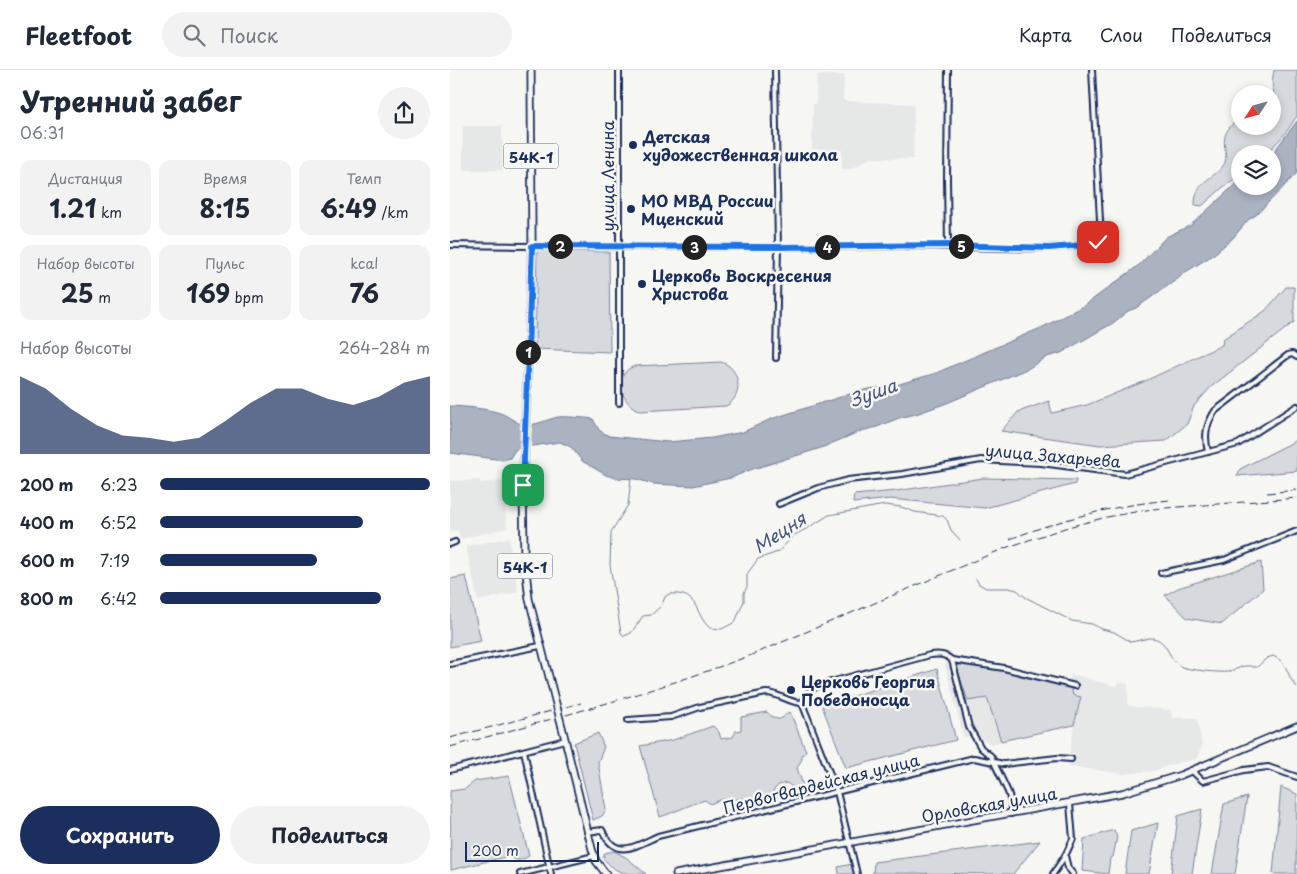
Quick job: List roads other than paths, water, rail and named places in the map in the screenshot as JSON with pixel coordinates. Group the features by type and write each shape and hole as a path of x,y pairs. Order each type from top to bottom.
{"main road":[{"name":"54К-1","path":"531,70 532,246 523,485 527,586 540,646 587,832 594,856 606,874"},
{"name":"Орловская улица","path":"676,874 1122,794 1192,771 1297,726"}],"street":[{"name":"улица Ленина","path":"619,70 619,403"},
{"path":"775,70 778,247 776,358"},
{"path":"948,70 948,245"},
{"path":"450,245 778,247 948,245 1049,248 1092,244 1100,239 1092,70"},
{"path":"1208,452 1205,432 1208,421 1215,410 1288,355 1292,354 1297,357"},
{"name":"улица Захарьева","path":"779,504 818,488 848,480 902,474 982,460 1041,463 1125,474 1238,444 1297,406"},
{"path":"1162,573 1224,560 1297,532"},
{"path":"450,544 456,542"},
{"path":"450,664 540,646"},
{"path":"857,874 837,792 802,703 804,697 811,690 820,685 851,676 940,654 952,660 1004,668 1074,686"},
{"path":"952,660 974,740 991,756 1008,792 1012,814"},
{"path":"628,720 671,717 700,707 766,693 774,693 795,703 802,703"},
{"path":"450,770 565,740"},
{"path":"524,751 551,874"},
{"name":"Первогвардейская улица","path":"587,832 602,830 608,842 612,845 629,848 658,836 974,758 1004,764 1057,758 1071,759"},
{"path":"1192,771 1203,781 1244,770 1268,767 1297,777"},
{"path":"1053,874 1073,839 1070,804"},
{"path":"520,874 594,856"},
{"path":"1065,856 1068,868 1073,874"}],"water":[{"path":"1297,121 1297,173 1281,189 1281,145 1279,145"},
{"name":"Зуша","path":"1231,188 1231,195 1276,195 1256,215 1248,220 1233,238 1213,255 1113,323 1061,353 1047,357 1029,368 947,403 861,431 821,448 750,470 731,478 693,486 653,484 636,479 616,478 606,475 582,461 571,447 560,442 519,448 515,450 510,458 503,460 450,453 450,406 494,411 504,414 524,425 536,424 560,417 593,419 599,430 609,436 668,442 712,438 743,432 771,419 853,393 893,386 936,373 1043,327 1085,305 1139,265 1166,237 1191,225"}],"waterway":[{"name":"Мецня","path":"631,478 628,505 611,532 610,565 621,633 624,636 631,633 643,616 651,615 660,607"},
{"name":"Мецня","path":"662,604 665,597 669,594 686,596 695,605 701,617 710,628 722,629 735,622 744,601 747,574 758,559 778,552 794,535 829,515 885,505 901,507 915,512 943,516 951,530 960,540"},
{"name":"Мецня","path":"976,579 979,584 986,588 1017,590 1025,597 1072,621 1092,624 1114,632 1131,642 1149,638 1156,639 1164,645 1173,660 1182,667 1212,672 1228,672 1244,666 1257,667 1267,658 1273,656 1282,662 1297,687"}],"railway":[{"path":"1267,493 1297,490"},
{"path":"450,747 603,704 717,668 1005,548 1068,527 1107,517 1152,509 1297,498"},
{"path":"1010,539 1049,525 1109,509 1170,500"},
{"path":"450,738 581,703"}],"place":[{"name":"Детская художественная школа","path":"633,145"},
{"name":"МО МВД России Мценский","path":"631,209"},
{"name":"Церковь Воскресения Христова","path":"642,284"},
{"name":"Церковь Георгия Победоносца","path":"791,690"}]}
